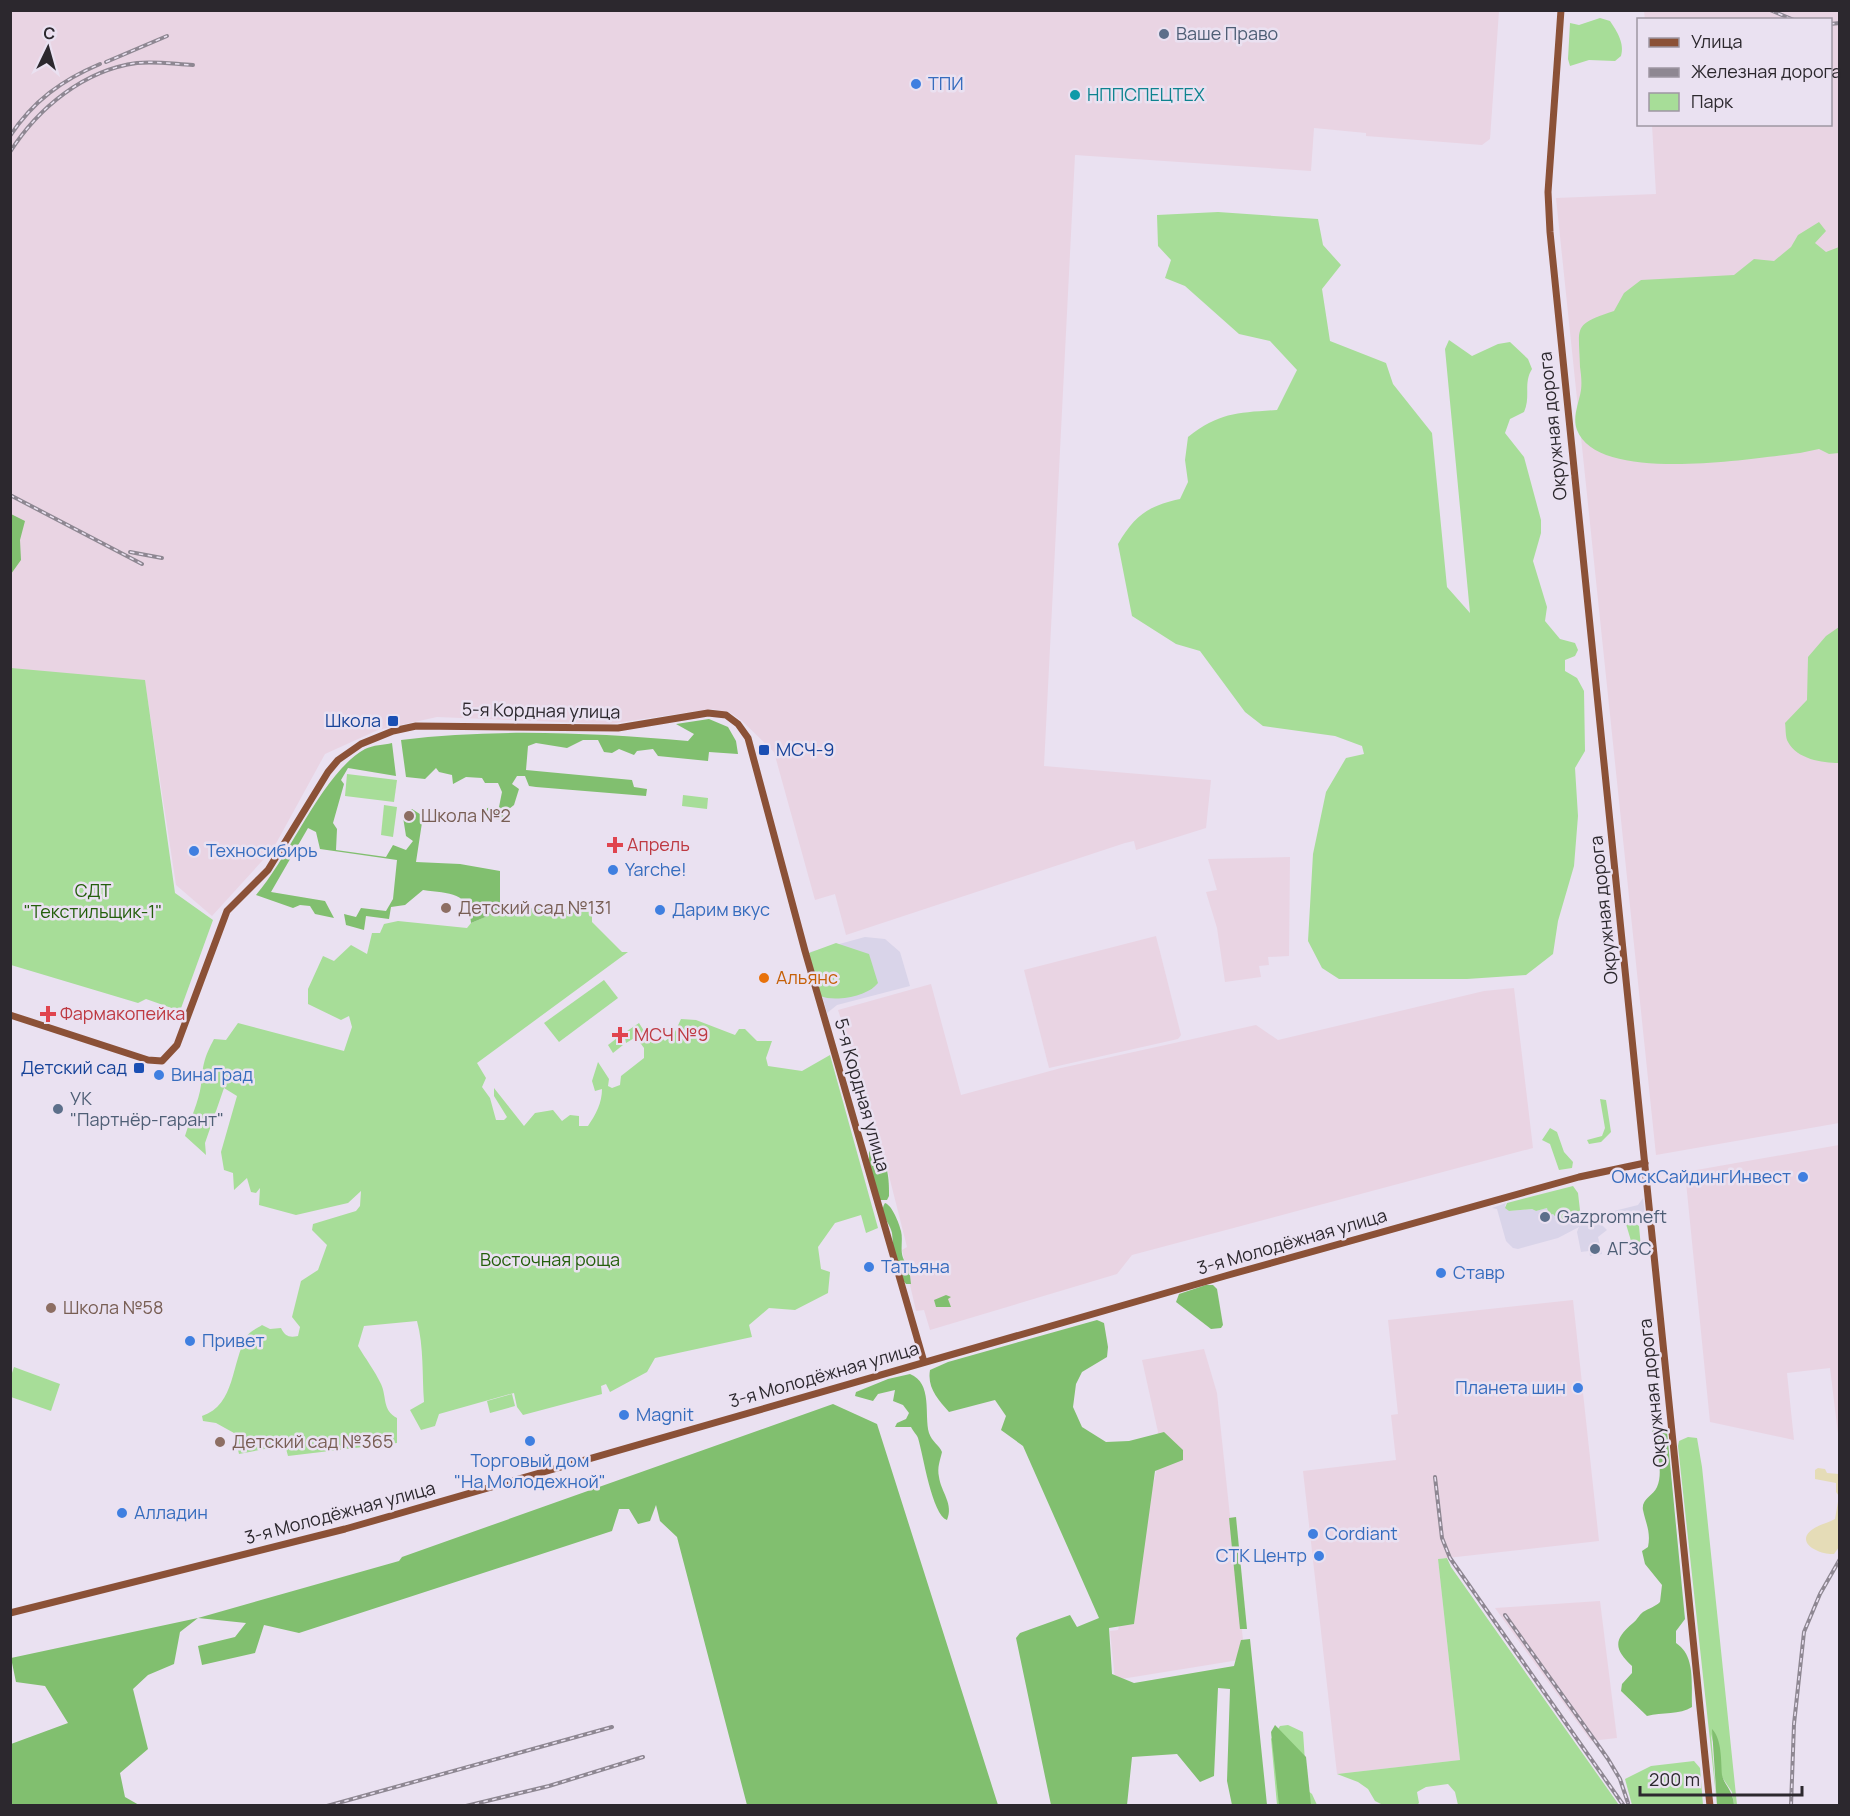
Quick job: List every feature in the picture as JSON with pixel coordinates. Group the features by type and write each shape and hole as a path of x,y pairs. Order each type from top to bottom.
{"main road":[{"name":"Окружная дорога","path":"1561,10 1548,192 1550,232 1710,1806"},
{"name":"5-я Кордная улица","path":"10,1014 148,1060 162,1061 177,1045 227,911 268,870 338,760 361,744 384,734 401,728 435,724 607,728 708,713 726,715 738,724 748,738 807,959 924,1362"},
{"name":"3-я Молодёжная улица","path":"10,1613 345,1529 1501,1199 1645,1163"}],"shaded area":[{"path":"10,11 1499,11 1490,139 1482,145 1366,136 1366,133 1314,128 1311,171 1075,155 1044,766 1211,780 1206,828 1136,850 1134,841 1125,843 846,935 835,894 815,900 774,752 742,721 729,712 711,709 609,724 437,717 378,730 325,754 273,849 212,916 176,885 145,682 11,669"},
{"path":"1644,11 1839,11 1839,1123 1656,1155 1556,198 1656,194 1652,126 1832,126 1832,18 1645,18"},
{"path":"1290,857 1289,956 1268,957 1269,965 1259,966 1261,977 1225,982 1217,928 1206,892 1217,890 1208,859"},
{"path":"1156,936 1181,1035 1178,1039 1049,1068 1024,970"},
{"path":"865,937 885,939 900,952 910,986 837,1005 827,1013 810,952"},
{"path":"931,984 961,1095 1061,1068 1256,1025 1278,1040 1484,991 1514,988 1533,1148 1132,1255 1117,1274 930,1330 924,1310 916,1311 902,1250 907,1247 884,1156 871,1151 866,1130 871,1124 866,1117 853,1077 857,1069 838,1010"},
{"path":"1839,1145 1839,1442 1830,1368 1787,1373 1794,1440 1710,1422 1685,1172"},
{"path":"1643,1198 1646,1223 1639,1217 1629,1215 1601,1224 1607,1230 1598,1237 1602,1254 1590,1256 1589,1251 1581,1252 1577,1232 1579,1227 1558,1238 1518,1249 1513,1248 1506,1241 1497,1209 1492,1208 1506,1203 1505,1206 1509,1211 1532,1209 1536,1211 1547,1208 1562,1224 1638,1205"},
{"path":"1573,1300 1599,1541 1438,1559 1460,1760 1337,1774 1303,1471 1396,1460 1391,1415 1398,1414 1388,1320"},
{"path":"1204,1349 1217,1393 1245,1659 1115,1680 1110,1631 1118,1630 1157,1468 1152,1468 1158,1432 1142,1360"},
{"path":"1600,1601 1617,1738 1591,1741 1495,1608"}],"green space":[{"path":"1600,18 1610,21 1620,38 1621,56 1615,61 1589,60 1570,66 1568,59 1570,23 1579,25"},
{"path":"1218,212 1318,219 1323,245 1341,265 1322,289 1330,341 1386,363 1393,384 1432,433 1447,587 1470,613 1445,349 1449,340 1472,356 1498,344 1510,342 1528,359 1532,369 1528,380 1526,406 1524,412 1510,419 1505,433 1524,457 1541,520 1541,533 1533,561 1547,607 1545,621 1560,639 1575,643 1578,650 1575,656 1565,660 1565,671 1577,678 1584,691 1585,751 1575,768 1578,816 1574,866 1558,921 1553,954 1526,975 1467,979 1339,979 1322,968 1308,941 1313,854 1326,792 1346,758 1364,754 1362,746 1335,736 1263,726 1245,712 1200,651 1176,644 1132,616 1118,544 1130,526 1143,513 1159,505 1180,499 1188,482 1185,460 1188,437 1220,418 1240,413 1277,410 1297,370 1270,341 1239,334 1185,286 1165,278 1171,260 1158,246 1157,215"},
{"path":"1819,222 1826,231 1815,243 1826,252 1839,247 1839,453 1829,454 1819,449 1749,459 1679,464 1645,463 1614,458 1591,447 1577,430 1575,420 1581,387 1579,335 1585,324 1614,311 1624,293 1641,280 1734,275 1754,259 1774,261 1791,247 1798,235"},
{"path":"11,514 25,521 20,540 21,560 11,574"},
{"path":"1839,627 1839,763 1818,761 1797,752 1787,740 1785,723 1807,700 1808,657 1826,636"},
{"name":"СДТ \"Текстильщик-1\"","path":"11,668 145,680 175,893 213,920 180,1011 146,999 138,1003 11,965"},
{"path":"709,719 728,727 736,741 738,754 709,752 708,761 658,756 653,749 637,751 634,755 619,749 612,753 604,752 598,740 583,740 567,748 536,743 528,746 526,770 632,780 634,787 647,789 646,796 529,786 525,776 517,776 512,784 519,789 514,805 504,813 503,820 486,818 487,808 499,807 502,792 498,783 485,783 482,778 466,777 453,784 452,775 439,772 436,768 425,779 406,777 401,740 472,734 544,733 688,741 694,734 676,724"},
{"path":"392,743 396,776 348,768 341,780 344,784 333,823 337,829 336,850 386,857 393,845 406,850 413,841 406,836 403,817 412,809 423,816 416,862 460,864 500,871 500,911 471,923 466,905 462,900 450,894 423,890 405,905 391,907 389,919 366,916 364,930 346,925 344,914 356,917 361,908 386,911 393,899 397,860 320,849 316,832 308,828 271,892 325,901 334,918 315,914 310,906 300,905 293,908 256,895 335,776 350,760 365,749"},
{"path":"347,774 397,780 394,802 345,796"},
{"path":"683,795 708,798 707,809 682,806"},
{"path":"384,805 397,807 393,837 381,835"},
{"name":"Восточная роща","path":"509,907 592,912 592,922 622,952 628,952 477,1063 486,1078 482,1087 490,1098 496,1120 504,1120 507,1117 494,1096 494,1088 524,1126 535,1113 553,1110 562,1121 570,1115 579,1116 579,1126 588,1126 598,1108 602,1094 602,1089 595,1091 592,1081 598,1062 609,1079 608,1086 612,1088 620,1085 621,1076 644,1058 644,1048 636,1037 626,1043 624,1033 639,1023 651,1042 659,1035 665,1041 674,1034 681,1019 696,1020 735,1035 739,1029 745,1029 757,1041 772,1041 766,1058 768,1066 802,1071 830,1055 878,1228 866,1233 861,1215 835,1223 818,1247 821,1269 830,1272 828,1293 795,1310 769,1308 749,1325 752,1337 655,1358 647,1372 610,1392 606,1384 601,1386 602,1394 523,1415 517,1407 514,1393 439,1414 435,1426 421,1430 410,1410 424,1402 422,1351 417,1321 364,1326 358,1346 381,1384 389,1411 397,1418 397,1443 288,1456 285,1445 239,1454 234,1433 216,1423 203,1421 202,1416 221,1403 227,1393 242,1346 250,1333 262,1325 270,1329 281,1328 286,1335 298,1336 300,1327 292,1317 301,1281 318,1270 327,1245 312,1230 313,1224 356,1211 360,1206 361,1191 348,1203 296,1215 259,1205 260,1188 256,1193 251,1192 247,1178 234,1190 233,1173 224,1170 221,1152 237,1096 224,1088 205,1143 206,1155 185,1136 198,1097 204,1061 214,1039 226,1040 238,1023 344,1051 352,1027 349,1016 341,1020 308,1004 308,989 323,956 334,961 351,945 367,954 372,933 380,933 384,924 398,921 467,928 471,923"},
{"path":"836,943 869,954 878,983 873,988 850,997 820,996 809,953"},
{"path":"604,980 618,998 559,1042 544,1023"},
{"path":"621,1035 623,1045 613,1053 608,1045"},
{"path":"1600,1099 1606,1100 1611,1132 1601,1142 1589,1144 1587,1140 1602,1136 1605,1128"},
{"path":"1550,1128 1557,1132 1564,1152 1573,1162 1572,1168 1559,1170 1550,1144 1542,1140"},
{"path":"873,1150 882,1158 887,1170 889,1196 887,1200 880,1200 869,1163 869,1151"},
{"path":"1573,1186 1578,1193 1581,1219 1562,1224 1553,1214 1549,1215 1547,1208 1536,1211 1532,1209 1509,1211 1505,1208 1507,1203"},
{"path":"885,1203 893,1211 900,1228 902,1254 909,1266 911,1284 906,1284 896,1266 892,1233 883,1211"},
{"path":"1626,1224 1639,1226 1641,1248 1638,1252 1634,1251"},
{"path":"1213,1285 1217,1289 1223,1325 1221,1328 1211,1329 1176,1302 1179,1294"},
{"path":"946,1295 951,1297 948,1299 951,1307 936,1307 934,1300"},
{"path":"1097,1320 1104,1323 1108,1347 1107,1357 1082,1372 1076,1384 1073,1407 1082,1427 1106,1442 1129,1441 1164,1432 1183,1450 1183,1460 1155,1471 1134,1624 1109,1628 1112,1674 1134,1683 1234,1666 1241,1640 1250,1639 1267,1805 1232,1805 1227,1781 1230,1689 1218,1688 1214,1776 1200,1782 1177,1754 1132,1757 1127,1805 1051,1805 1016,1638 1020,1633 1070,1615 1077,1627 1099,1618 1023,1446 1001,1430 1006,1416 995,1400 949,1412 932,1388 930,1370 948,1362"},
{"path":"14,1367 60,1384 51,1411 11,1397 11,1376"},
{"path":"910,1374 922,1384 925,1392 929,1433 942,1452 938,1473 948,1503 947,1520 942,1516 933,1496 917,1437 911,1427 895,1427 897,1423 906,1419 909,1413 903,1405 893,1401 895,1390 878,1394 873,1401 855,1396 856,1392 888,1379"},
{"path":"512,1394 515,1406 490,1413 487,1401"},
{"path":"833,1404 877,1424 998,1805 747,1805 677,1537 660,1521 656,1505 650,1521 638,1524 629,1509 619,1509 612,1531 299,1633 264,1625 255,1653 202,1665 198,1646 235,1637 246,1623 198,1618 399,1561 402,1557"},
{"path":"1663,1425 1667,1432 1685,1619 1676,1631 1676,1643 1687,1655 1690,1663 1692,1707 1682,1711 1647,1716 1621,1691 1622,1684 1632,1673 1632,1666 1618,1645 1626,1629 1642,1613 1660,1602 1662,1585 1645,1564 1642,1551 1648,1547 1649,1537 1643,1506 1645,1500 1657,1487 1660,1474 1652,1431"},
{"path":"1688,1437 1697,1438 1702,1467 1737,1805 1734,1805 1732,1792 1722,1777 1711,1734 1717,1805 1678,1446 1679,1441"},
{"path":"1236,1517 1247,1629 1240,1629 1229,1518"},
{"path":"1447,1558 1451,1567 1619,1805 1458,1805 1455,1792 1448,1784 1426,1787 1417,1792 1419,1803 1417,1805 1383,1805 1375,1801 1368,1789 1358,1782 1337,1774 1460,1760 1438,1559"},
{"path":"198,1618 180,1632 174,1664 148,1675 133,1689 148,1749 120,1773 125,1797 139,1805 11,1805 11,1744 68,1723 45,1686 16,1682 11,1658"},
{"path":"1275,1725 1306,1757 1311,1805 1279,1805 1271,1732"},
{"path":"1288,1725 1303,1732 1307,1790 1312,1794 1317,1805 1277,1805 1271,1739 1280,1726"},
{"path":"1712,1729 1718,1738 1722,1775 1732,1795 1734,1805 1717,1805"},
{"path":"1694,1761 1700,1768 1703,1805 1632,1805 1625,1779 1651,1766"}],"sand":[{"path":"1825,1469 1827,1473 1839,1474 1839,1496 1836,1492 1836,1483 1815,1479 1815,1470"},
{"path":"1839,1496 1839,1547 1834,1554 1829,1554 1811,1547 1806,1539 1813,1529 1835,1519"}],"railway":[{"path":"1770,10 1789,18"},
{"path":"1832,24 1840,23"},
{"path":"106,62 167,36"},
{"path":"10,152 21,136 49,106 81,83 99,74 137,63 193,65"},
{"path":"10,136 28,112 49,93 73,77 100,64"},
{"path":"10,495 142,564"},
{"path":"130,552 162,558"},
{"path":"1435,1477 1442,1538 1450,1558 1624,1806"},
{"path":"1791,1806 1794,1724 1804,1632 1820,1594 1840,1559"},
{"path":"1505,1615 1608,1759 1620,1779 1628,1803"},
{"path":"327,1806 612,1727"},
{"path":"466,1806 549,1786 643,1757"}],"place":[{"name":"Ваше Право","path":"1164,34"},
{"name":"ТПИ","path":"916,84"},
{"name":"НППСПЕЦТЕХ","path":"1075,95"},
{"name":"Школа","path":"393,721"},
{"name":"МСЧ-9","path":"764,750"},
{"name":"Школа №2","path":"409,816"},
{"name":"Апрель","path":"615,845"},
{"name":"Техносибирь","path":"194,851"},
{"name":"Yarche!","path":"613,870"},
{"name":"Детский сад №131","path":"446,908"},
{"name":"Дарим вкус","path":"660,910"},
{"name":"Альянс","path":"764,978"},
{"name":"Фармакопейка","path":"48,1014"},
{"name":"МСЧ №9","path":"620,1035"},
{"name":"Детский сад","path":"139,1068"},
{"name":"ВинаГрад","path":"159,1075"},
{"name":"УК \"Партнёр-гарант\"","path":"58,1109"},
{"name":"ОмскСайдингИнвест","path":"1803,1177"},
{"name":"Gazpromneft","path":"1545,1217"},
{"name":"АГЗС","path":"1595,1249"},
{"name":"Татьяна","path":"869,1267"},
{"name":"Ставр","path":"1441,1273"},
{"name":"Школа №58","path":"51,1308"},
{"name":"Привет","path":"190,1341"},
{"name":"Планета шин","path":"1578,1388"},
{"name":"Magnit","path":"624,1415"},
{"name":"Торговый дом \"На Молодежной\"","path":"530,1441"},
{"name":"Детский сад №365","path":"220,1442"},
{"name":"Алладин","path":"122,1513"},
{"name":"Cordiant","path":"1313,1534"},
{"name":"СТК Центр","path":"1319,1556"}]}
